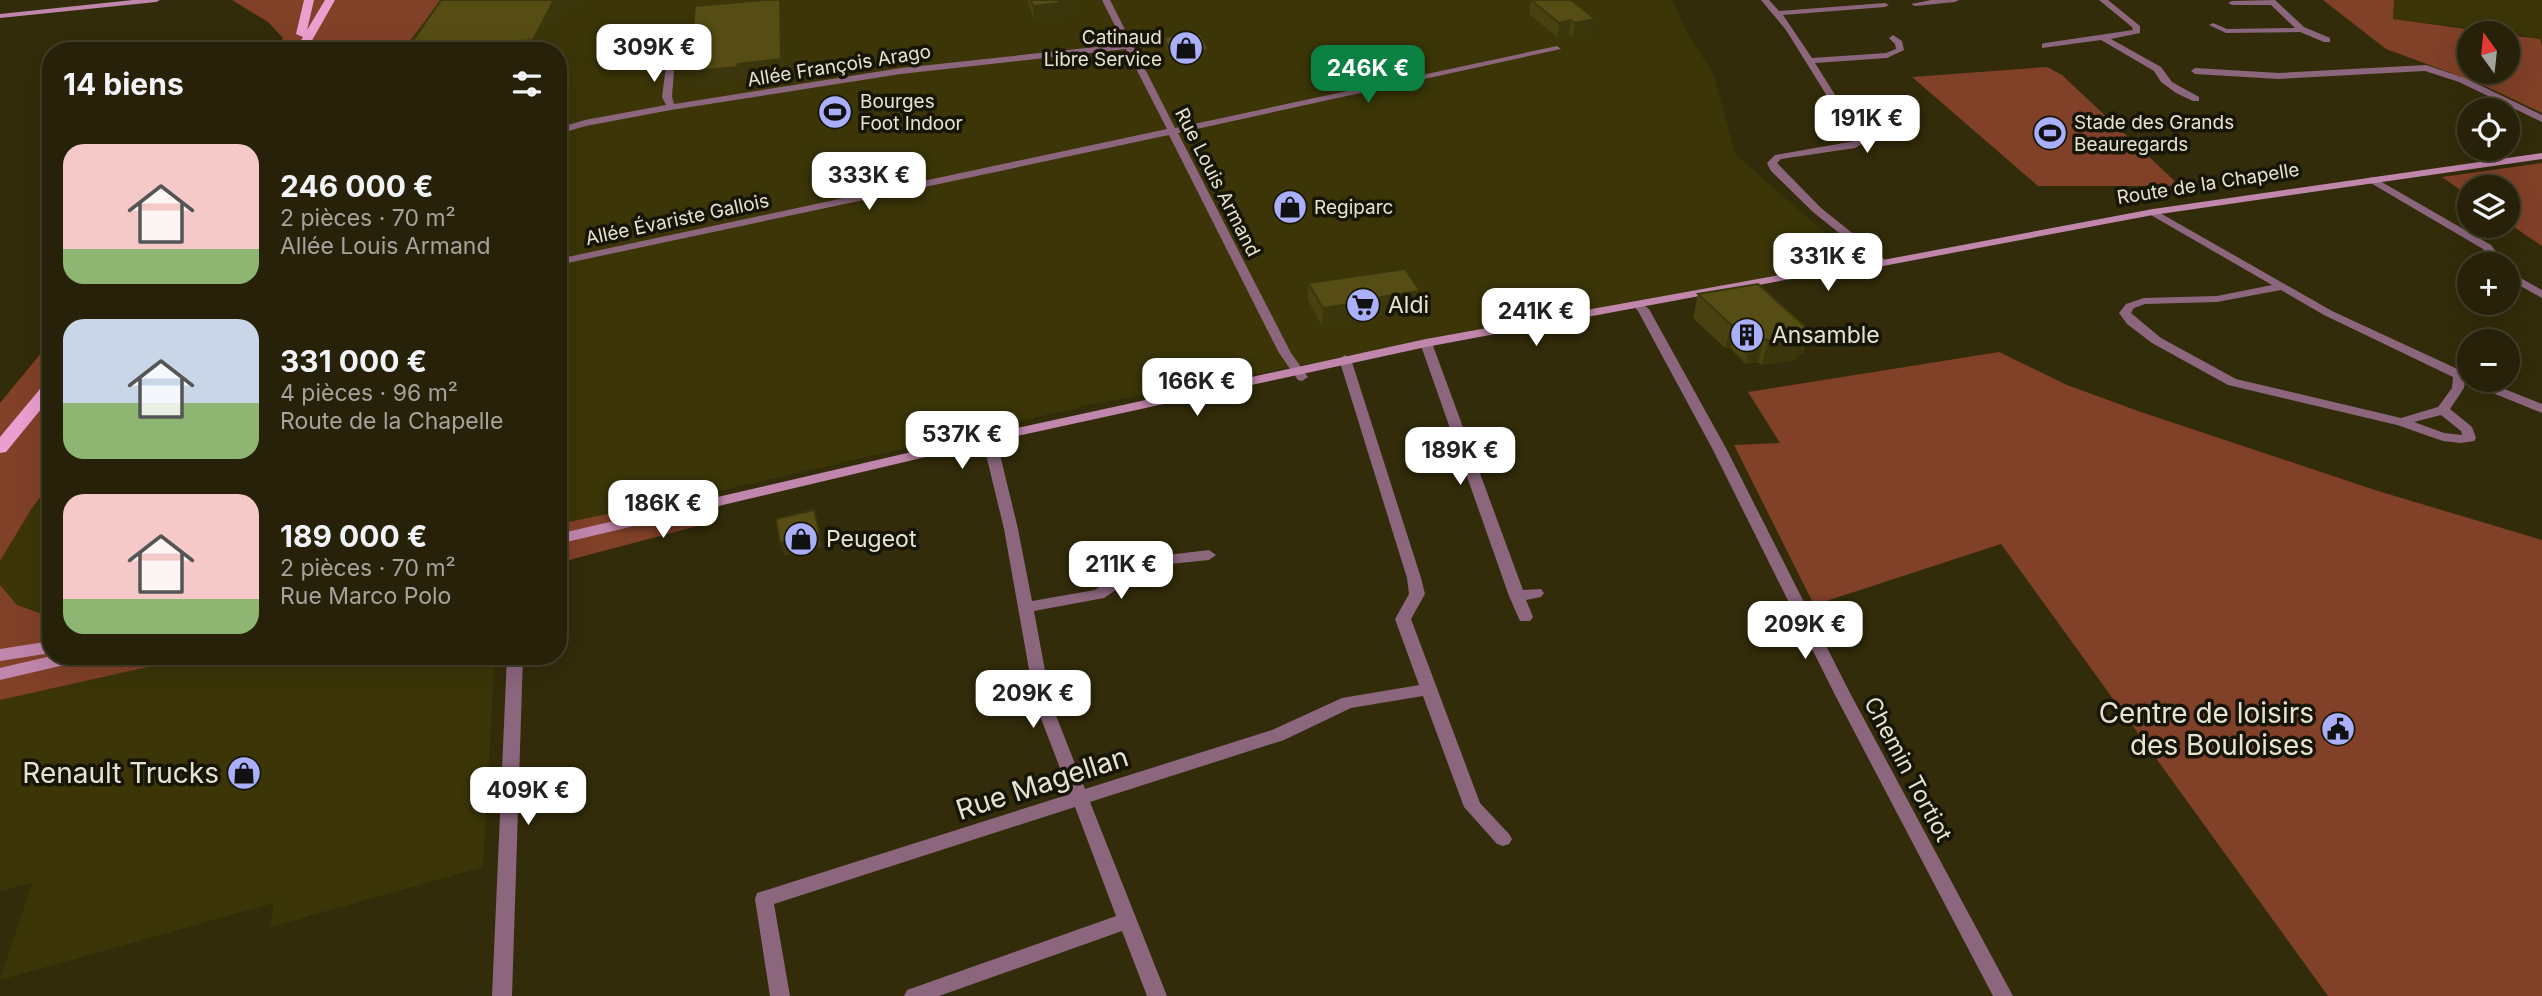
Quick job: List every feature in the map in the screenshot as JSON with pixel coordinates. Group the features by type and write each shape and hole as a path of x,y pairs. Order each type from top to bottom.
{"main road":[{"path":"0,15 125,0"},
{"path":"0,15 156,0"},
{"path":"297,42 309,0"},
{"path":"305,42 330,0"},
{"name":"Route de la Chapelle","path":"567,538 1429,346 2153,212 2542,156"},
{"path":"0,459 5,444 42,397"},
{"name":"Route de la Chapelle","path":"567,544 991,442"},
{"path":"0,655 42,648"},
{"path":"0,674 42,664"}],"street":[{"name":"Rue Louis Armand","path":"1106,0 1286,353 1300,373"},
{"path":"1765,0 1779,13 1851,123 1860,142 1778,157 1772,163 1774,169 1790,186 1883,263"},
{"path":"1915,4 1955,0"},
{"path":"2045,46 2129,34 2138,28 2103,0"},
{"path":"2232,3 2271,1 2301,29 2327,40"},
{"path":"1779,13 1885,5"},
{"path":"2213,25 2226,32 2301,29"},
{"path":"1810,61 1887,55 1900,50 1899,43 1893,38"},
{"path":"2104,38 2158,69 2162,77 2178,92 2196,99"},
{"name":"Allée François Arago","path":"567,128 671,107 901,71 1128,46"},
{"name":"Allée Évariste Gallois","path":"567,260 1557,49"},
{"path":"671,58 667,97 671,107"},
{"path":"2195,71 2279,76 2426,68 2462,80 2542,118"},
{"path":"2373,180 2487,247 2491,252"},
{"path":"2153,212 2281,287 2377,337 2457,373"},
{"path":"2520,281 2542,295"},
{"path":"2281,287 2217,299 2144,301 2130,306 2125,313 2127,319 2146,333 2210,373 2232,382 2401,422 2443,437 2460,440 2469,438 2467,430 2442,410"},
{"name":"Chemin Tortiot","path":"1640,306 1720,450 1842,693 2003,996"},
{"path":"1429,346 1525,617"},
{"path":"1347,363 1409,559 1417,594 1403,619 1473,807 1503,839"},
{"path":"2401,422 2442,410 2457,389"},
{"path":"2501,392 2542,409"},
{"path":"991,442 1012,529 1043,703 1157,996"},
{"path":"1024,608 1099,594 1147,561 1209,555"},
{"path":"1517,596 1536,593"},
{"path":"502,996 514,665"},
{"name":"Rue Magellan","path":"780,996 764,899 1278,735 1348,702 1430,689"},
{"path":"914,996 1126,921"}],"shaded area":[{"path":"232,0 441,0 409,42 281,42 283,38 268,22"},
{"path":"441,0 1672,0 1688,34 1714,75 1735,154 1857,261 1094,404 698,496 567,522 567,42 409,42"},
{"path":"2323,0 2394,0 2393,19 2457,28 2457,75 2386,49"},
{"path":"2394,0 2542,0 2542,46 2539,39 2520,35 2520,21 2457,21 2457,27 2392,19"},
{"path":"2520,36 2540,39 2542,113 2520,103 2520,98 2510,98 2481,84 2520,84"},
{"name":"Stade des Grands Beauregards","path":"2047,67 2062,75 2180,186 2038,186 1912,77"},
{"path":"2542,163 2542,246 2520,231 2520,175 2457,175 2457,188 2442,177"},
{"path":"42,352 42,495 0,561 0,403"},
{"name":"Centre de loisirs des Bouloises","path":"1999,352 2067,385 2138,411 2378,491 2542,540 2542,996 2328,996 2001,544 1814,605 1734,445 1780,443 1748,392"},
{"path":"42,495 42,614 17,605 0,585 0,561"},
{"path":"698,496 709,523 567,561 567,522"},
{"path":"0,585 17,605 42,614 42,665 157,665 0,700"},
{"name":"Renault Trucks","path":"157,665 494,665 483,867 270,927 274,903 0,980 32,883 0,891 0,700"}],"building":[{"path":"441,0 554,0 533,40 412,42"},
{"path":"780,0 781,59 689,72 695,6"},
{"path":"1031,0 1059,0 1060,3 1033,6"},
{"path":"1531,0 1571,0 1595,19 1559,23"},
{"name":"Catinaud Libre Service","path":"1200,34 1209,50 1172,54 1163,37"},
{"path":"1405,269 1420,291 1323,308 1308,283"},
{"path":"1758,284 1809,330 1798,332 1802,336 1792,338 1752,340 1735,324 1731,325 1698,294"},
{"path":"814,510 820,534 780,543 776,519"}],"place":[{"name":"Catinaud Libre Service","path":"1186,48"},
{"name":"Bourges Foot Indoor","path":"835,112"},
{"name":"Stade des Grands Beauregards","path":"2050,133"},
{"name":"Regiparc","path":"1290,207"},
{"name":"Aldi","path":"1363,305"},
{"name":"Ansamble","path":"1747,335"},
{"name":"Peugeot","path":"801,539"},
{"name":"Centre de loisirs des Bouloises","path":"2338,729"},
{"name":"Renault Trucks","path":"244,773"}]}
